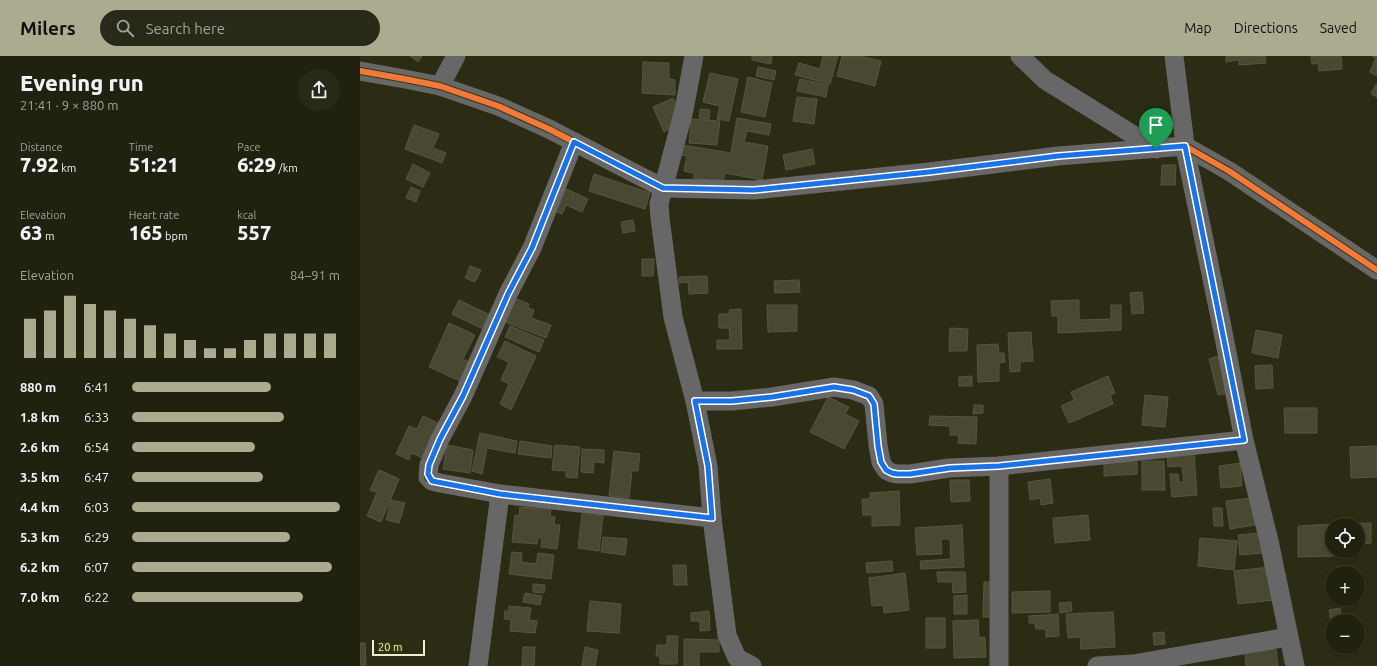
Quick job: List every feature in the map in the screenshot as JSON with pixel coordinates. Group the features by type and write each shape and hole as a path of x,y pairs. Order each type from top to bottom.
{"street":[{"path":"440,86 456,56"},
{"path":"694,56 684,110 659,204 660,218 673,317 695,401 708,466 712,518 727,635 737,658 752,666"},
{"path":"1020,56 1045,80 1156,149"},
{"path":"1174,56 1185,146 1244,440 1269,541 1295,666"},
{"path":"360,72 440,86 498,106 549,129 663,188 754,190 929,172 1058,156 1185,146 1229,171 1377,270"},
{"path":"574,142 532,248 508,294 463,396 440,439 429,465 428,474 432,481 500,494 712,518"},
{"path":"695,401 732,401 772,397 834,387 853,390 869,396 874,404 881,462 886,470 892,473 903,474 950,468 999,466 1244,440"},
{"path":"999,466 999,666"},
{"path":"478,666 500,494"},
{"path":"1097,666 1133,664 1288,637"}],"building":[{"path":"410,56 422,56 418,62"},
{"path":"752,56 772,56 771,64 752,60"},
{"path":"823,56 838,56 830,84 795,75 799,63 820,69"},
{"path":"842,56 860,56 881,61 875,86 837,76"},
{"path":"1226,56 1265,56 1266,63 1239,65 1239,60 1226,62"},
{"path":"1311,56 1341,56 1342,69 1319,71 1318,63 1312,64"},
{"path":"1372,56 1377,56 1377,76 1370,72 1376,58"},
{"path":"643,62 669,63 669,79 675,80 675,95 642,93"},
{"path":"758,67 776,71 774,80 756,76"},
{"path":"710,73 738,79 729,121 717,119 720,106 703,102"},
{"path":"748,77 772,83 765,117 741,112"},
{"path":"800,79 828,85 826,97 797,91"},
{"path":"1377,84 1377,97 1371,94"},
{"path":"797,97 817,99 814,124 793,121"},
{"path":"673,98 681,115 675,126 664,132 653,107"},
{"path":"700,109 710,110 709,119 699,118"},
{"path":"737,118 771,124 769,135 747,131 744,142 768,146 762,180 725,173 723,183 693,178 694,173 684,171 687,156 680,155 682,145 731,153"},
{"path":"691,119 720,121 717,145 689,143"},
{"path":"414,125 439,134 433,148 446,153 442,163 405,149"},
{"path":"812,149 815,164 786,170 783,155"},
{"path":"413,164 430,173 423,187 406,179"},
{"path":"1162,165 1176,165 1175,185 1161,185"},
{"path":"594,174 650,193 645,209 589,191"},
{"path":"560,186 588,199 582,212 566,205 562,214 550,209"},
{"path":"411,187 420,191 416,202 406,198"},
{"path":"633,220 635,231 623,233 621,222"},
{"path":"642,259 654,259 653,276 642,276"},
{"path":"470,266 481,270 475,282 465,278"},
{"path":"707,276 708,293 689,294 688,282 679,283 679,277"},
{"path":"799,280 800,292 775,293 774,281"},
{"path":"1142,292 1144,313 1132,314 1130,293"},
{"path":"514,298 529,304 528,308 534,310 531,318 551,325 546,338 505,322"},
{"path":"459,300 494,317 487,331 452,314"},
{"path":"1079,300 1079,320 1111,319 1111,305 1121,305 1121,330 1058,333 1058,316 1052,316 1051,301"},
{"path":"767,305 797,305 797,331 768,332"},
{"path":"741,309 742,349 717,349 717,340 730,340 729,328 719,328 719,314 730,314 729,310"},
{"path":"449,323 475,335 463,359 469,362 460,381 429,367"},
{"path":"510,326 544,340 539,352 505,337"},
{"path":"950,328 968,329 967,351 949,351"},
{"path":"1256,330 1282,335 1278,358 1252,353"},
{"path":"1031,332 1033,361 1020,362 1020,371 1010,372 1008,333"},
{"path":"505,341 536,356 511,410 500,404 509,384 501,380 509,362 497,357"},
{"path":"998,344 999,353 1004,353 1005,362 999,363 999,381 978,382 977,345"},
{"path":"1219,356 1229,393 1218,395 1209,359"},
{"path":"1272,365 1273,388 1256,389 1255,366"},
{"path":"972,376 972,386 959,386 959,377"},
{"path":"1108,376 1115,393 1110,395 1113,404 1069,423 1061,406 1074,400 1071,392"},
{"path":"1145,395 1168,397 1165,427 1142,425"},
{"path":"828,397 849,407 845,414 859,421 844,449 810,432"},
{"path":"974,405 983,405 983,413 973,414"},
{"path":"1284,408 1317,408 1317,433 1285,433"},
{"path":"423,416 440,424 425,459 411,453 409,460 396,454 409,426 417,429"},
{"path":"930,416 977,417 976,444 958,443 959,435 950,435 950,426 929,425"},
{"path":"480,433 517,441 515,453 487,448 482,474 472,471"},
{"path":"520,441 552,446 551,458 518,454"},
{"path":"447,445 473,450 470,473 443,469"},
{"path":"555,445 580,447 577,478 566,477 566,471 552,470"},
{"path":"1377,446 1377,477 1351,478 1350,447"},
{"path":"582,449 604,450 604,463 594,462 593,473 581,472"},
{"path":"614,451 640,454 638,471 632,471 629,498 609,496"},
{"path":"1194,453 1197,495 1172,497 1170,474 1178,474 1179,482 1184,482 1182,466 1168,467 1167,455"},
{"path":"1142,461 1164,461 1165,490 1142,490"},
{"path":"1137,462 1137,474 1104,476 1104,463"},
{"path":"1240,463 1242,486 1221,488 1219,466"},
{"path":"379,470 399,479 381,522 367,516 377,492 370,490"},
{"path":"1050,479 1053,503 1041,505 1040,498 1030,500 1028,482"},
{"path":"950,480 969,480 970,501 951,502"},
{"path":"899,491 900,525 872,526 872,515 863,515 862,499 870,499 870,493"},
{"path":"1252,498 1255,525 1230,529 1226,501"},
{"path":"391,500 405,503 399,523 386,520"},
{"path":"520,507 551,510 550,516 555,517 554,525 560,525 557,549 541,547 542,538 538,538 537,544 512,542 515,515 519,516"},
{"path":"1213,508 1222,508 1223,526 1214,526"},
{"path":"582,514 603,516 599,551 578,548"},
{"path":"1088,515 1090,540 1055,543 1053,518"},
{"path":"1365,523 1371,523 1371,543 1365,543"},
{"path":"1325,524 1325,556 1298,557 1298,526"},
{"path":"962,525 964,567 921,569 920,561 951,559 950,539 941,539 942,554 917,555 915,528"},
{"path":"1261,533 1263,553 1240,555 1238,535"},
{"path":"603,537 627,539 625,555 601,552"},
{"path":"1200,538 1237,541 1234,570 1198,566"},
{"path":"512,552 522,553 521,562 536,564 538,553 554,555 551,579 509,574"},
{"path":"892,561 893,571 867,573 866,563"},
{"path":"673,565 686,565 687,585 674,585"},
{"path":"1270,567 1274,600 1238,604 1234,571"},
{"path":"937,572 965,572 966,592 953,593 952,582 938,582"},
{"path":"905,573 909,610 884,613 883,605 872,606 869,578"},
{"path":"984,582 995,582 995,617 983,617"},
{"path":"533,584 545,585 544,593 533,592"},
{"path":"1050,591 1050,612 1012,613 1012,592"},
{"path":"525,593 542,596 540,605 523,602"},
{"path":"967,595 967,614 954,614 954,596"},
{"path":"590,601 621,604 619,633 587,631"},
{"path":"1071,602 1072,611 1060,613 1059,603"},
{"path":"509,606 531,608 529,620 537,621 535,633 510,631 511,620 504,619 505,611 509,611"},
{"path":"1340,608 1341,614 1330,614 1329,610"},
{"path":"709,611 710,630 700,631 700,621 691,621 691,613"},
{"path":"1113,612 1115,647 1081,649 1080,637 1068,638 1066,614"},
{"path":"1058,614 1059,636 1046,637 1046,629 1036,629 1035,623 1029,623 1029,616"},
{"path":"926,618 945,618 945,648 926,648"},
{"path":"978,620 979,638 985,637 986,657 954,658 953,621"},
{"path":"1164,632 1165,644 1154,645 1153,633"},
{"path":"667,636 678,636 677,664 660,664 660,656 656,656 657,645 667,645"},
{"path":"684,639 719,640 719,652 699,652 699,666 684,666"},
{"path":"360,643 365,643 366,665 360,665"},
{"path":"523,647 535,647 534,666 522,666"},
{"path":"585,647 598,650 595,666 582,666"},
{"path":"1276,649 1278,666 1246,666 1245,653"}],"cycle path":[{"path":"360,71 440,86 498,106 549,129 663,188 754,190 929,172 1058,156 1185,146 1229,171 1377,270"},
{"path":"574,142 532,248 508,294 463,396 440,439 429,465 428,477 432,481 440,483 500,494 712,518"}],"route":[{"path":"574,142 663,188 754,190 929,172 1058,156 1156,149 1185,146 1244,440 999,466 950,468 910,474 892,473 886,470 881,462 874,404 869,396 853,390 834,387 772,397 732,401 695,401 708,466 712,518 500,494 440,484 432,481 428,477 429,465 440,439 463,396 508,294 532,248 574,142"}]}
